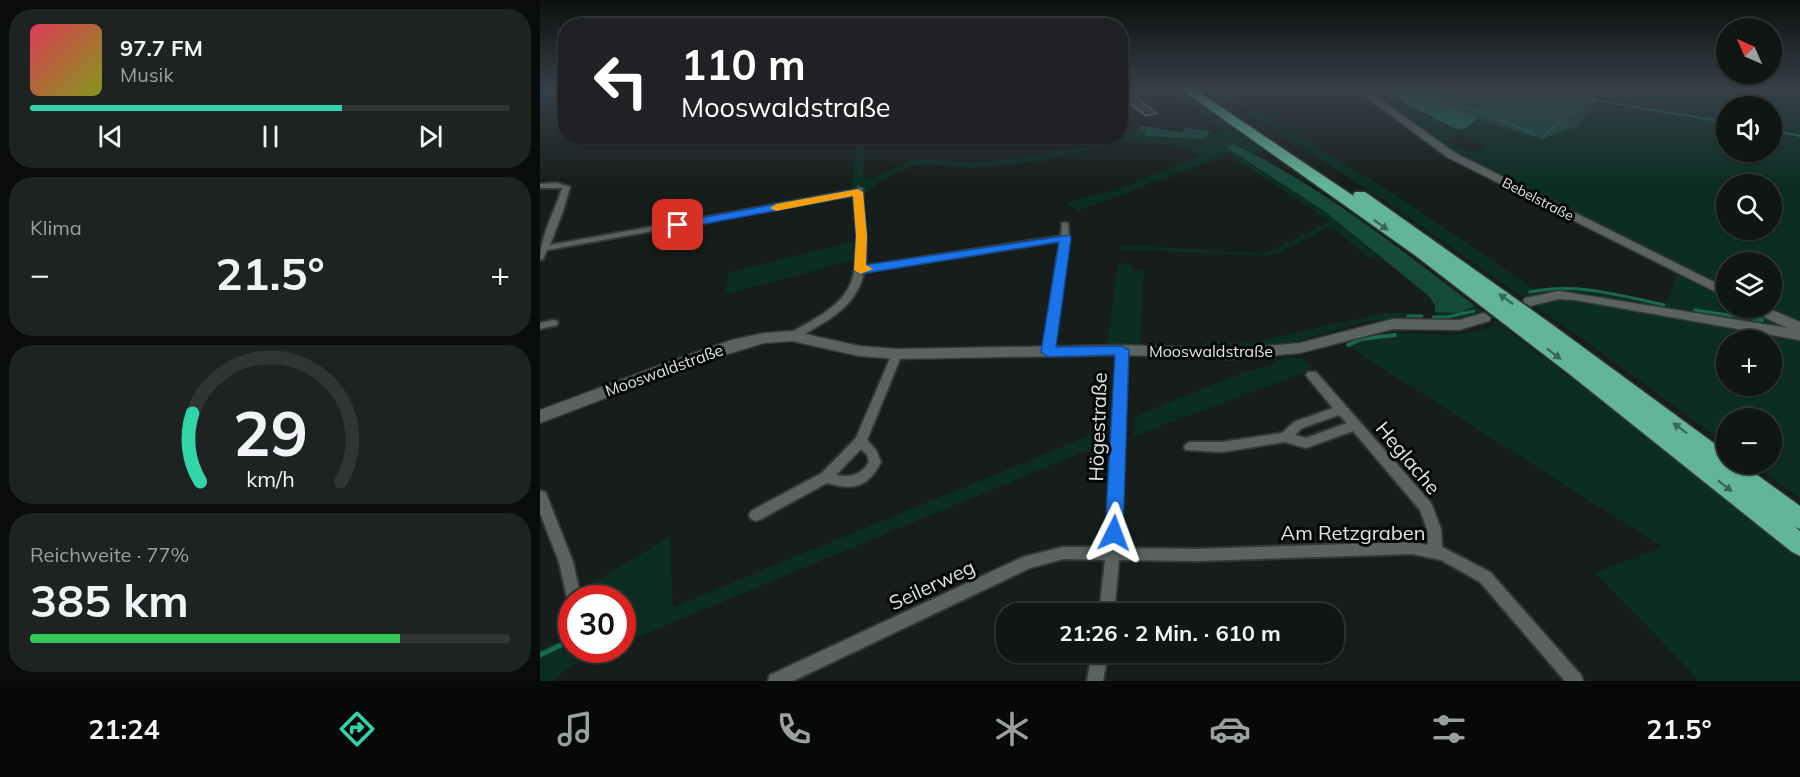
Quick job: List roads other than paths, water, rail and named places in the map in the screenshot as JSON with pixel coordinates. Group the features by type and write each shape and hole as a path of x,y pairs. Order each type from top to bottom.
{"highway":[{"path":"1233,121 1334,190 1606,394 1800,545"},
{"path":"1251,121 1411,230 1716,455"},
{"path":"1260,153 1334,190"},
{"path":"1741,474 1800,519"}],"street":[{"name":"Bebelstraße","path":"1404,121 1451,155 1716,288"},
{"path":"540,186 566,187 559,210 541,251"},
{"name":"Mooswaldstraße","path":"541,251 858,190 861,236 860,270 854,294 840,307 792,336"},
{"path":"1048,352 1065,225"},
{"path":"860,270 1065,238"},
{"path":"1530,301 1559,295 1575,296 1764,330"},
{"name":"Mooswaldstraße","path":"540,417 690,360 737,344 764,338 792,336 831,346 897,354 1122,350 1233,354 1300,348 1371,327 1393,324 1459,325 1484,318"},
{"path":"1777,318 1794,326"},
{"path":"540,326 553,323"},
{"path":"1775,330 1794,326"},
{"path":"1782,333 1800,336"},
{"name":"Högestraße","path":"1107,603 1113,553 1122,350"},
{"path":"756,514 826,477 861,441 897,354"},
{"name":"Heglache","path":"1312,375 1426,507 1434,529 1436,552"},
{"name":"Heglache","path":"1285,437 1298,425 1342,409"},
{"name":"Heglache","path":"1190,447 1222,447 1285,437 1306,442 1355,425"},
{"path":"826,477 844,483 858,480 869,474 875,462 872,453 861,441"},
{"path":"540,496 566,562 571,585"},
{"name":"Am Retzgraben","path":"1113,553 1197,555 1412,548 1436,552 1485,577 1575,681"},
{"name":"Seilerweg","path":"776,681 1028,562 1063,553 1113,553"},
{"path":"1095,681 1098,663"}],"waterway":[{"path":"1501,121 1533,133"},
{"path":"1543,136 1561,121"},
{"path":"1782,132 1800,136"},
{"path":"1530,292 1547,289 1581,289 1664,305"},
{"path":"1695,310 1760,320"},
{"path":"1433,317 1447,317 1474,311"},
{"path":"1408,316 1422,316"},
{"path":"1750,318 1762,320"},
{"path":"1348,345 1361,339 1395,335"},
{"path":"540,655 558,646"}]}
